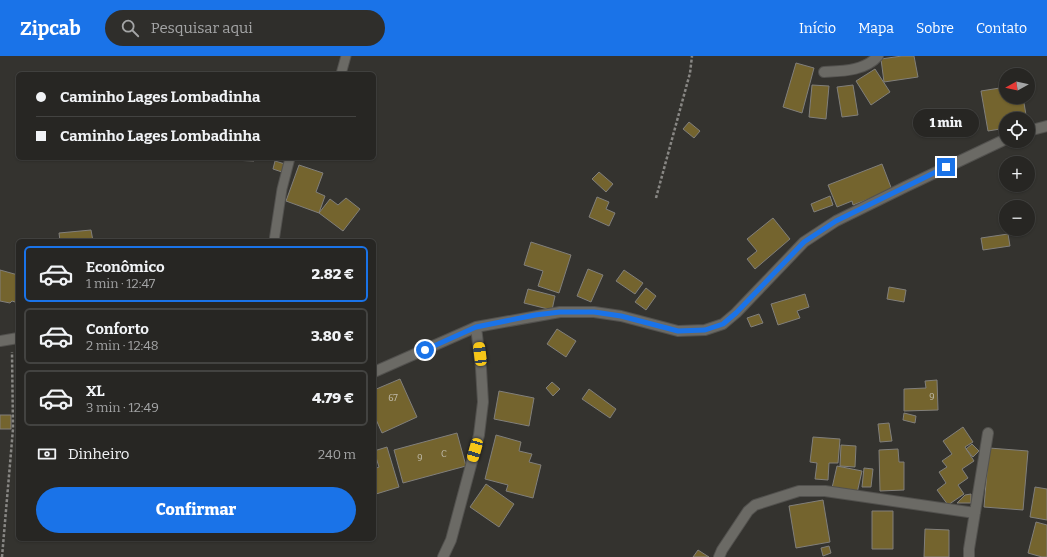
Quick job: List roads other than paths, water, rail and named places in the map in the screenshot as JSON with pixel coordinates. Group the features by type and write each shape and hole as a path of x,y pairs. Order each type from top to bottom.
{"street":[{"path":"824,72 858,68 868,64 878,56"},
{"path":"1035,129 1047,126"},
{"path":"376,371 476,327 535,315 560,312 594,312 621,316 678,331 705,330 723,324 736,313 804,242 836,221 999,142"},
{"path":"444,557 451,540 479,435 483,402 476,327"},
{"path":"0,341 16,338"},
{"path":"969,557 969,549 988,433"},
{"path":"719,557 748,511 755,505 799,491 824,491 975,513"}],"lane":[{"path":"342,72 346,56"},
{"path":"274,239 282,189 289,160"}]}
